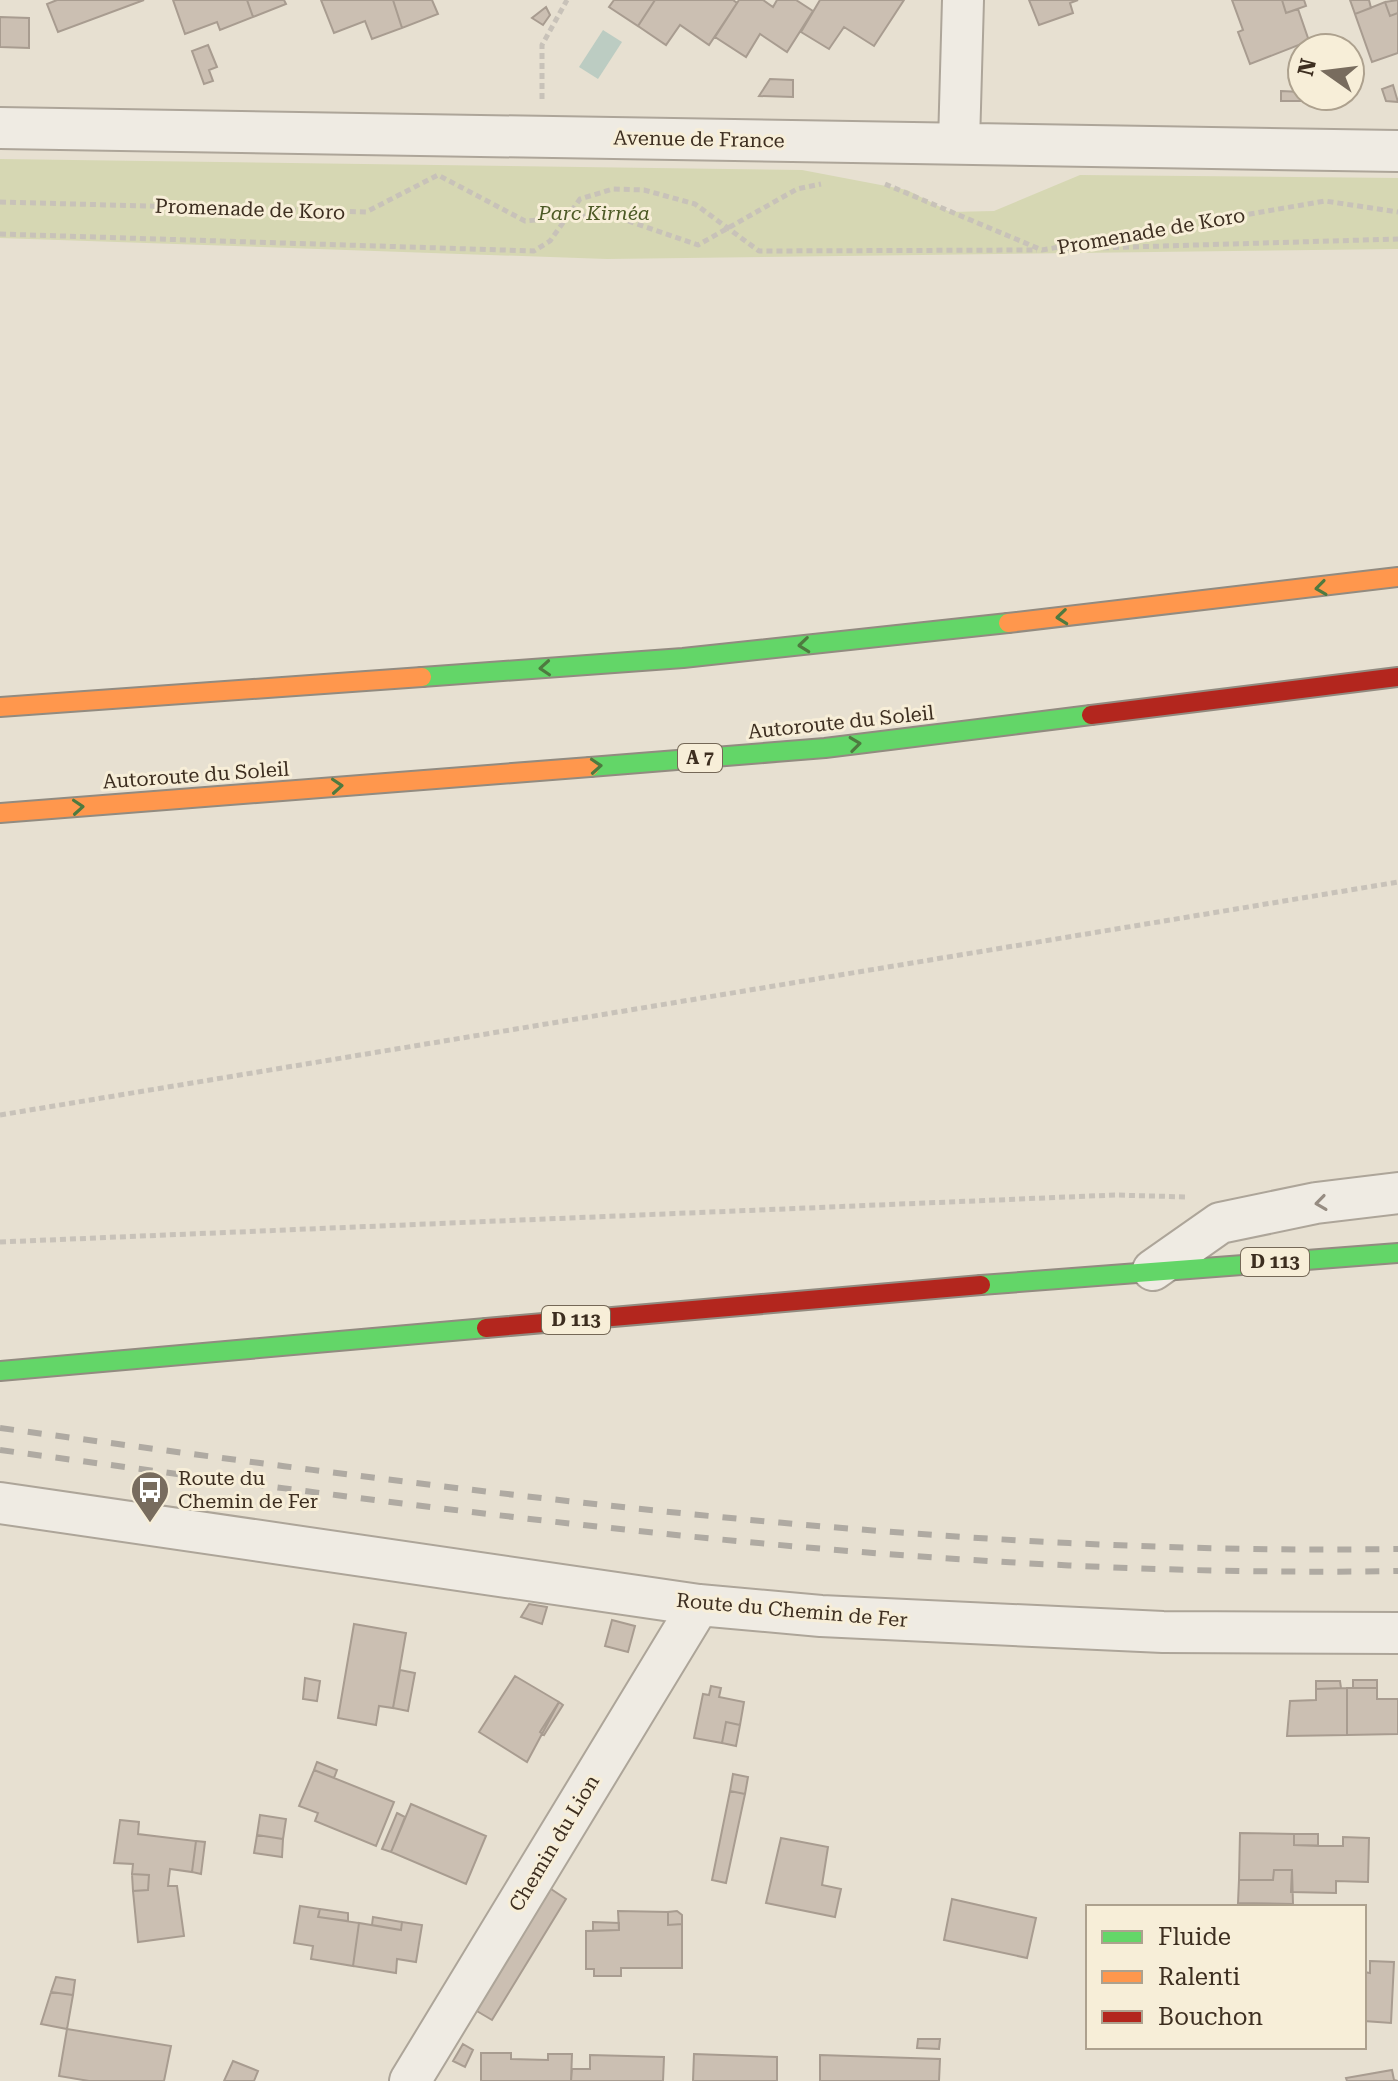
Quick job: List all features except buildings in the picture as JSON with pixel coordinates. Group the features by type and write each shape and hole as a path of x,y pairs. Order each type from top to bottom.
{"main road":[{"path":"0,707 683,658 1250,597 1398,577"},
{"name":"Autoroute du Soleil","path":"0,813 825,748 1398,677"},
{"name":"D 113","path":"0,1371 1153,1270 1398,1253"}],"street":[{"path":"959,143 963,0"},
{"name":"Avenue de France","path":"0,128 1398,151"},
{"path":"1153,1270 1220,1223 1316,1203 1398,1193"},
{"name":"Route du Chemin de Fer","path":"0,1503 699,1605 821,1616 1147,1631 1398,1633"},
{"name":"Chemin du Lion","path":"410,2081 699,1605"}],"path":[{"path":"543,136 542,45 567,0"},
{"name":"Promenade de Koro","path":"0,202 366,212 438,175 525,221 608,214 698,245 797,189 828,182"},
{"name":"Promenade de Koro","path":"878,181 1042,250 1325,201 1398,212"},
{"path":"0,234 534,251 550,241 580,199 613,189 644,190 695,204 759,251 1042,250 1398,239"},
{"path":"0,1115 1398,882"},
{"path":"0,1242 1154,1194 1189,1198 1220,1223"}],"green space":[{"name":"Parc Kirnéa","path":"0,159 802,170 907,190 950,212 994,211 1080,175 1398,178 1398,249 607,259 0,238"}],"shaded area":[{"path":"603,30 622,42 598,79 579,67"}],"railway":[{"path":"0,1428 523,1496 697,1515 1047,1542 1222,1548 1398,1549"},
{"path":"0,1450 523,1518 872,1553 1222,1571 1398,1571"}],"traffic: fast":[{"path":"422,677 683,658 1008,623"},
{"path":"590,767 825,748 1091,715"},
{"path":"981,1285 1398,1253"},
{"path":"0,1371 486,1328"}],"traffic: slow":[{"path":"1008,623 1398,577"},
{"path":"0,707 422,677"},
{"path":"0,813 590,767"}],"traffic: jam":[{"path":"1091,715 1398,677"},
{"path":"486,1328 981,1285"}],"place":[{"name":"Route du Chemin de Fer","path":"150,1524"}]}
